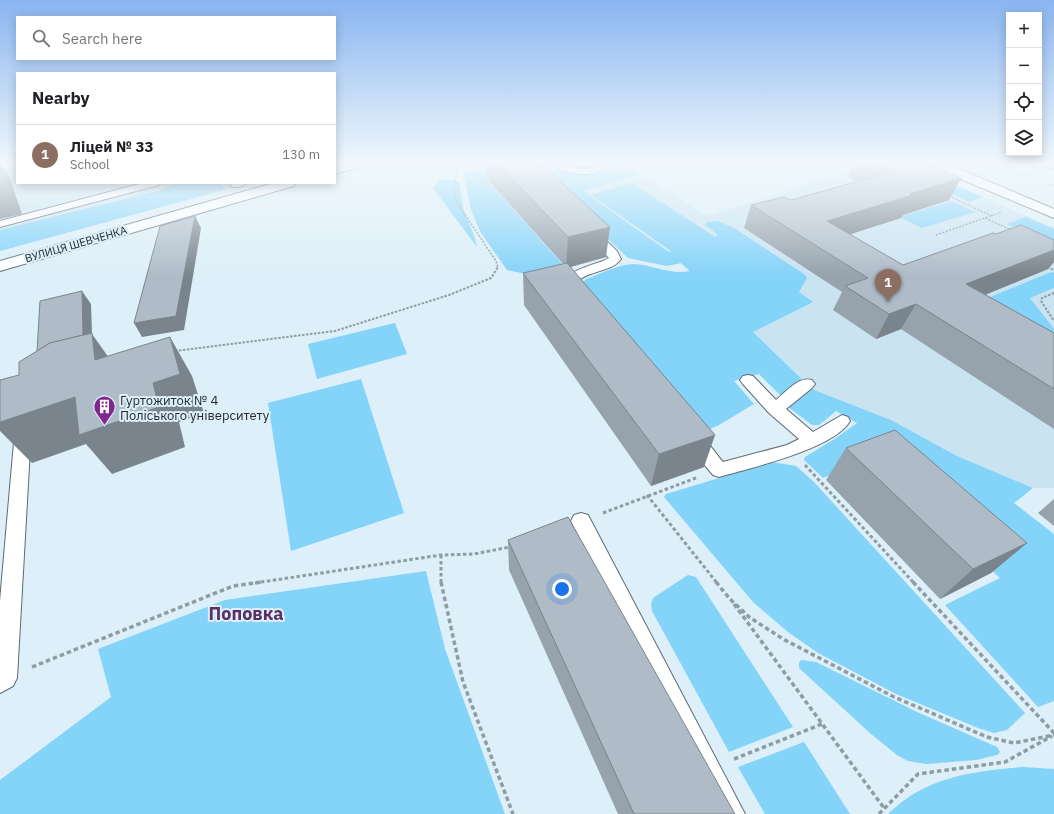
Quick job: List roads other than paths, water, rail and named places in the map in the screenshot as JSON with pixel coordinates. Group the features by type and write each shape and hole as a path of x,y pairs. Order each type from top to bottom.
{"main road":[{"name":"ВУЛИЦЯ ШЕВЧЕНКА","path":"0,266 231,200"},
{"path":"1021,200 1054,214"},
{"path":"1035,200 1054,208"}],"lane":[{"path":"0,224 87,200"},
{"path":"581,223 613,254 615,259 612,262 580,273 572,280 572,291 582,303"},
{"path":"748,380 775,409 811,440"},
{"path":"775,409 807,384"},
{"path":"3,680 25,411"},
{"path":"683,427 719,470 792,450 825,433 842,421"},
{"path":"581,521 732,814"}],"place":[{"name":"Ліцей № 33","path":"888,302"},
{"name":"Гуртожиток № 4 Поліського університету","path":"104,426"}],"district":[{"name":"Поповка","path":"246,613"}]}
